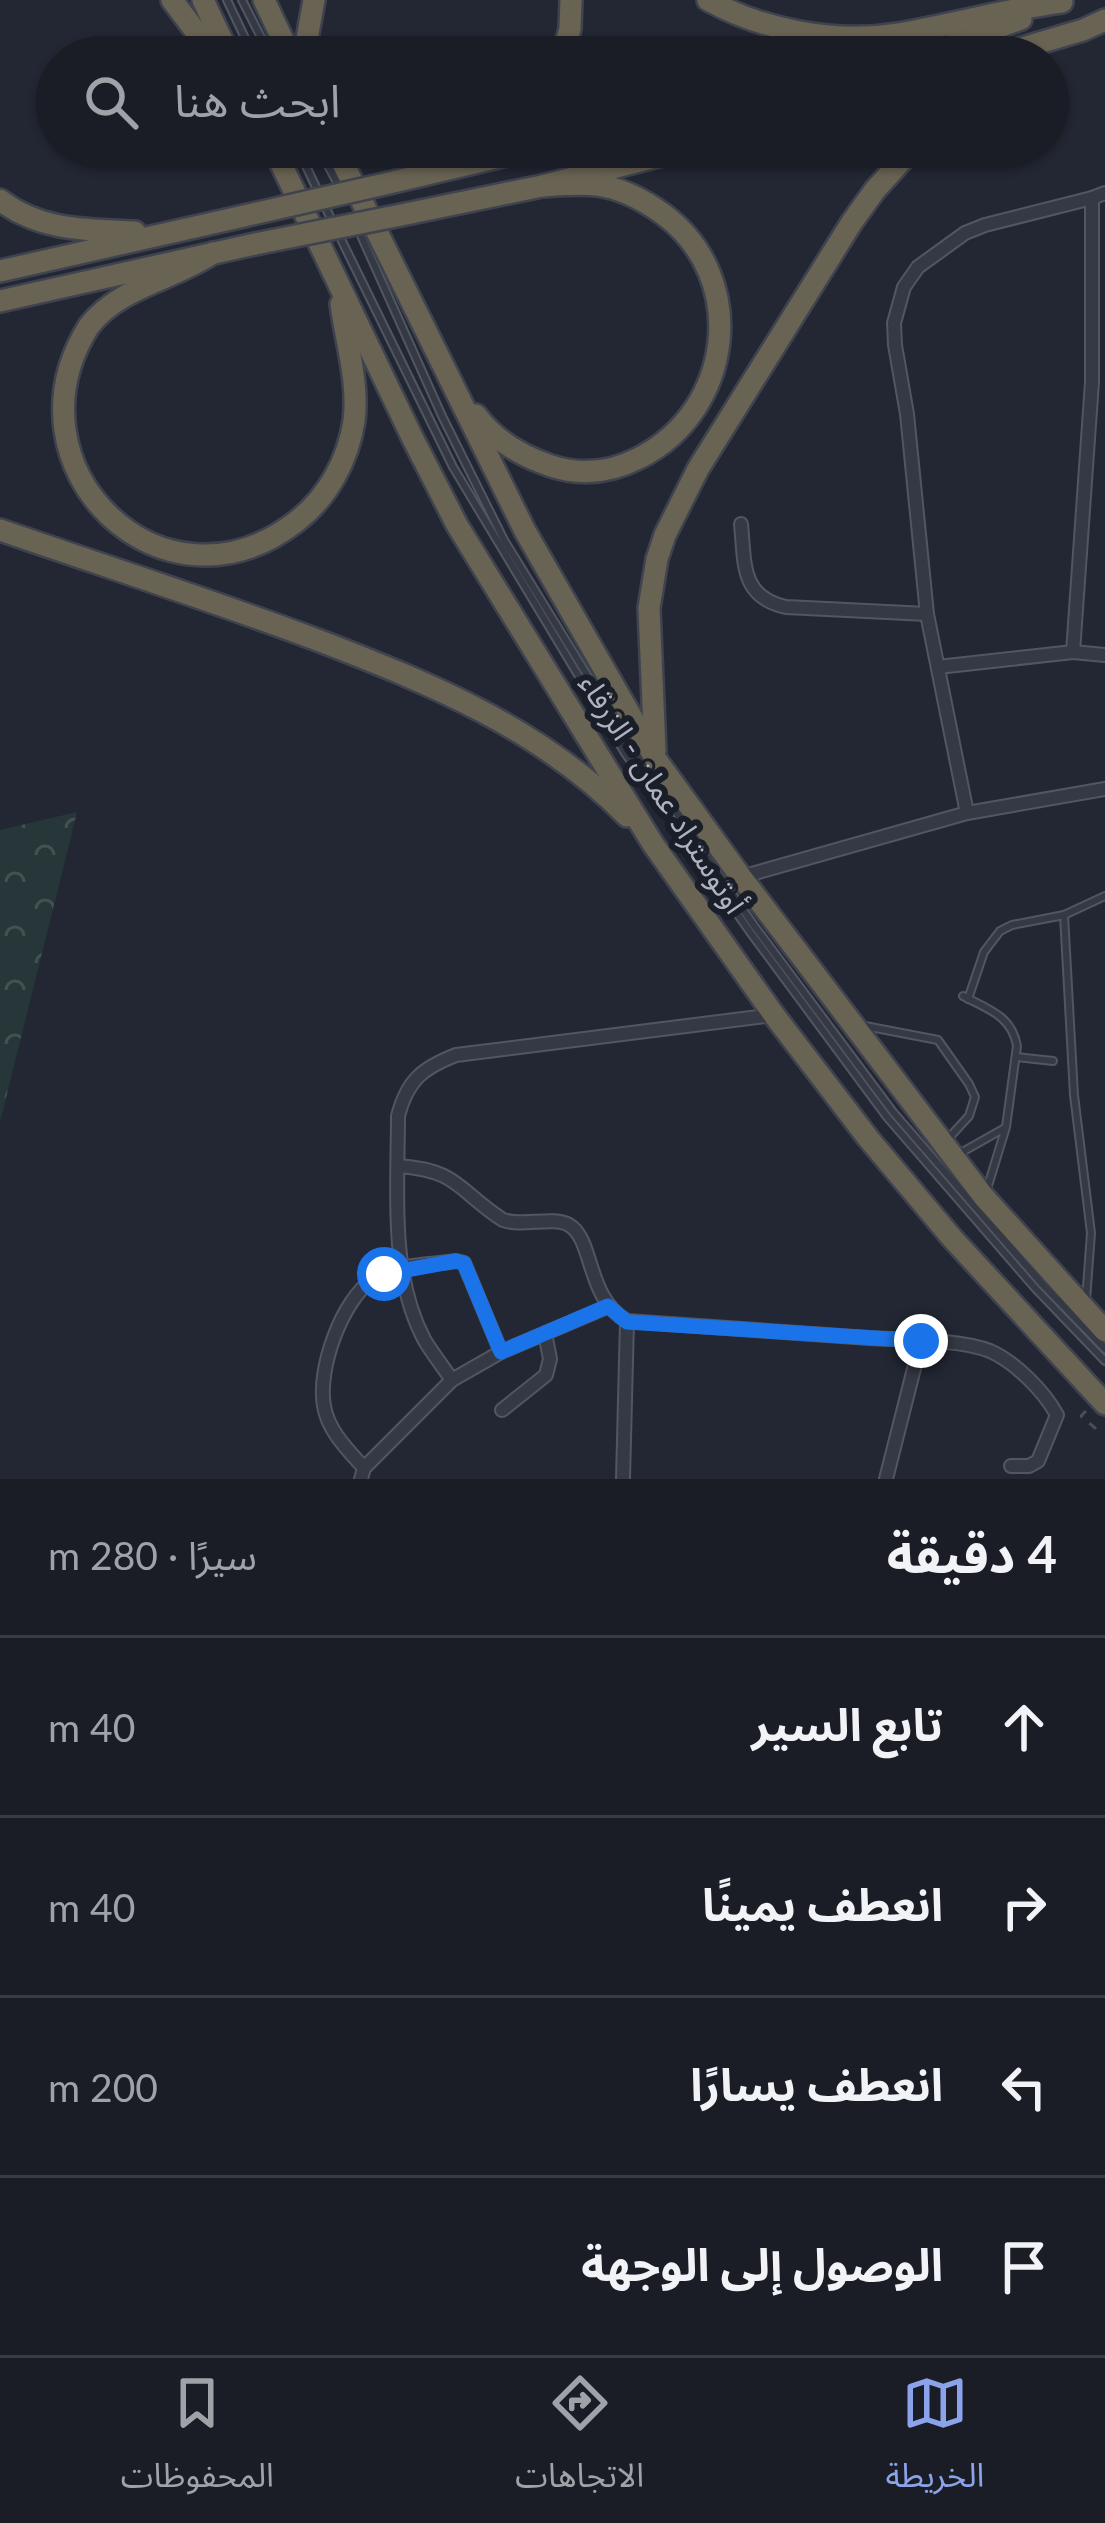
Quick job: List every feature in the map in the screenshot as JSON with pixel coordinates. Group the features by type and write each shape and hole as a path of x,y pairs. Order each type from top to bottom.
{"highway":[{"path":"172,0 199,36"},
{"path":"203,0 220,36"},
{"path":"264,0 281,36"},
{"path":"308,36 314,0"},
{"path":"568,36 571,0"},
{"path":"708,0 738,17 789,31 836,35 892,35 1064,1"},
{"path":"972,36 1064,1"},
{"path":"1069,40 1105,20"},
{"path":"1066,36 1084,31"},
{"name":"أوتوستراد عمان - الزرقاء","path":"283,168 465,539 652,844 868,1138 952,1238 1105,1404"},
{"name":"أوتوستراد عمان - الزرقاء","path":"345,168 525,531 655,758 984,1197 1105,1330"},
{"path":"425,173 433,168"},
{"path":"0,271 447,168"},
{"path":"0,301 612,168"},
{"path":"655,758 649,608 657,559 674,512 852,222 895,168"},
{"path":"443,368 494,436 542,463 575,472 611,470 646,455 676,434 704,395 715,363 719,329 716,295 698,248 659,211 628,194 596,184 542,186"},
{"path":"0,200 37,221 62,227 166,235"},
{"path":"213,253 178,274 120,298 92,321 70,351 57,385 53,422 67,475 101,519 148,547 175,554 225,553 268,540 305,515 333,480 350,439 355,394 338,286"},
{"path":"0,530 256,617 486,712 576,770 652,844"}],"street":[{"path":"967,813 927,614 894,323 904,287 918,267 965,233 1099,195 1092,382 1073,652"},
{"path":"741,524 750,584 767,603 927,614"},
{"path":"938,667 1073,652 1105,656"},
{"path":"741,877 967,813 1105,789"},
{"path":"452,1380 425,1341 402,1269 398,1116 404,1092 435,1063 456,1055 774,1015"},
{"path":"398,1166 423,1167 450,1177 513,1224 569,1225 578,1234 608,1306 627,1322 921,1341 997,1354 1018,1370 1057,1415 1038,1461 1011,1466"},
{"path":"501,1352 464,1263 384,1274 362,1289 345,1311 330,1349 324,1408 363,1474 452,1380 501,1352 608,1306"},
{"path":"623,1479 627,1322"},
{"path":"502,1410 546,1375 550,1359 544,1333"},
{"path":"886,1479 921,1341"}],"lane":[{"path":"227,0 244,36"},
{"path":"242,0 261,36"},
{"path":"307,168 453,467 625,753 887,1117 1105,1361"},
{"path":"328,168 346,204"},
{"path":"356,225 504,540 632,748 755,927 893,1112 1042,1284 1105,1349"},
{"path":"984,1197 1006,1127 1016,1058 1015,1036 1003,1017 966,998 984,952 1000,931 1012,925 1064,915 1105,896"},
{"path":"1064,915 1074,1095 1091,1233 1084,1310"},
{"path":"854,1023 933,1037 945,1047 975,1096 948,1150"},
{"path":"1016,1058 1053,1061"},
{"path":"948,1150 975,1147 1006,1127"}],"path":[{"path":"1081,1416 1095,1428 1105,1418"}],"green space":[{"path":"77,812 0,1122 0,830"}],"route":[{"path":"384,1274 464,1263 501,1352 608,1306 627,1322 921,1341"}]}
